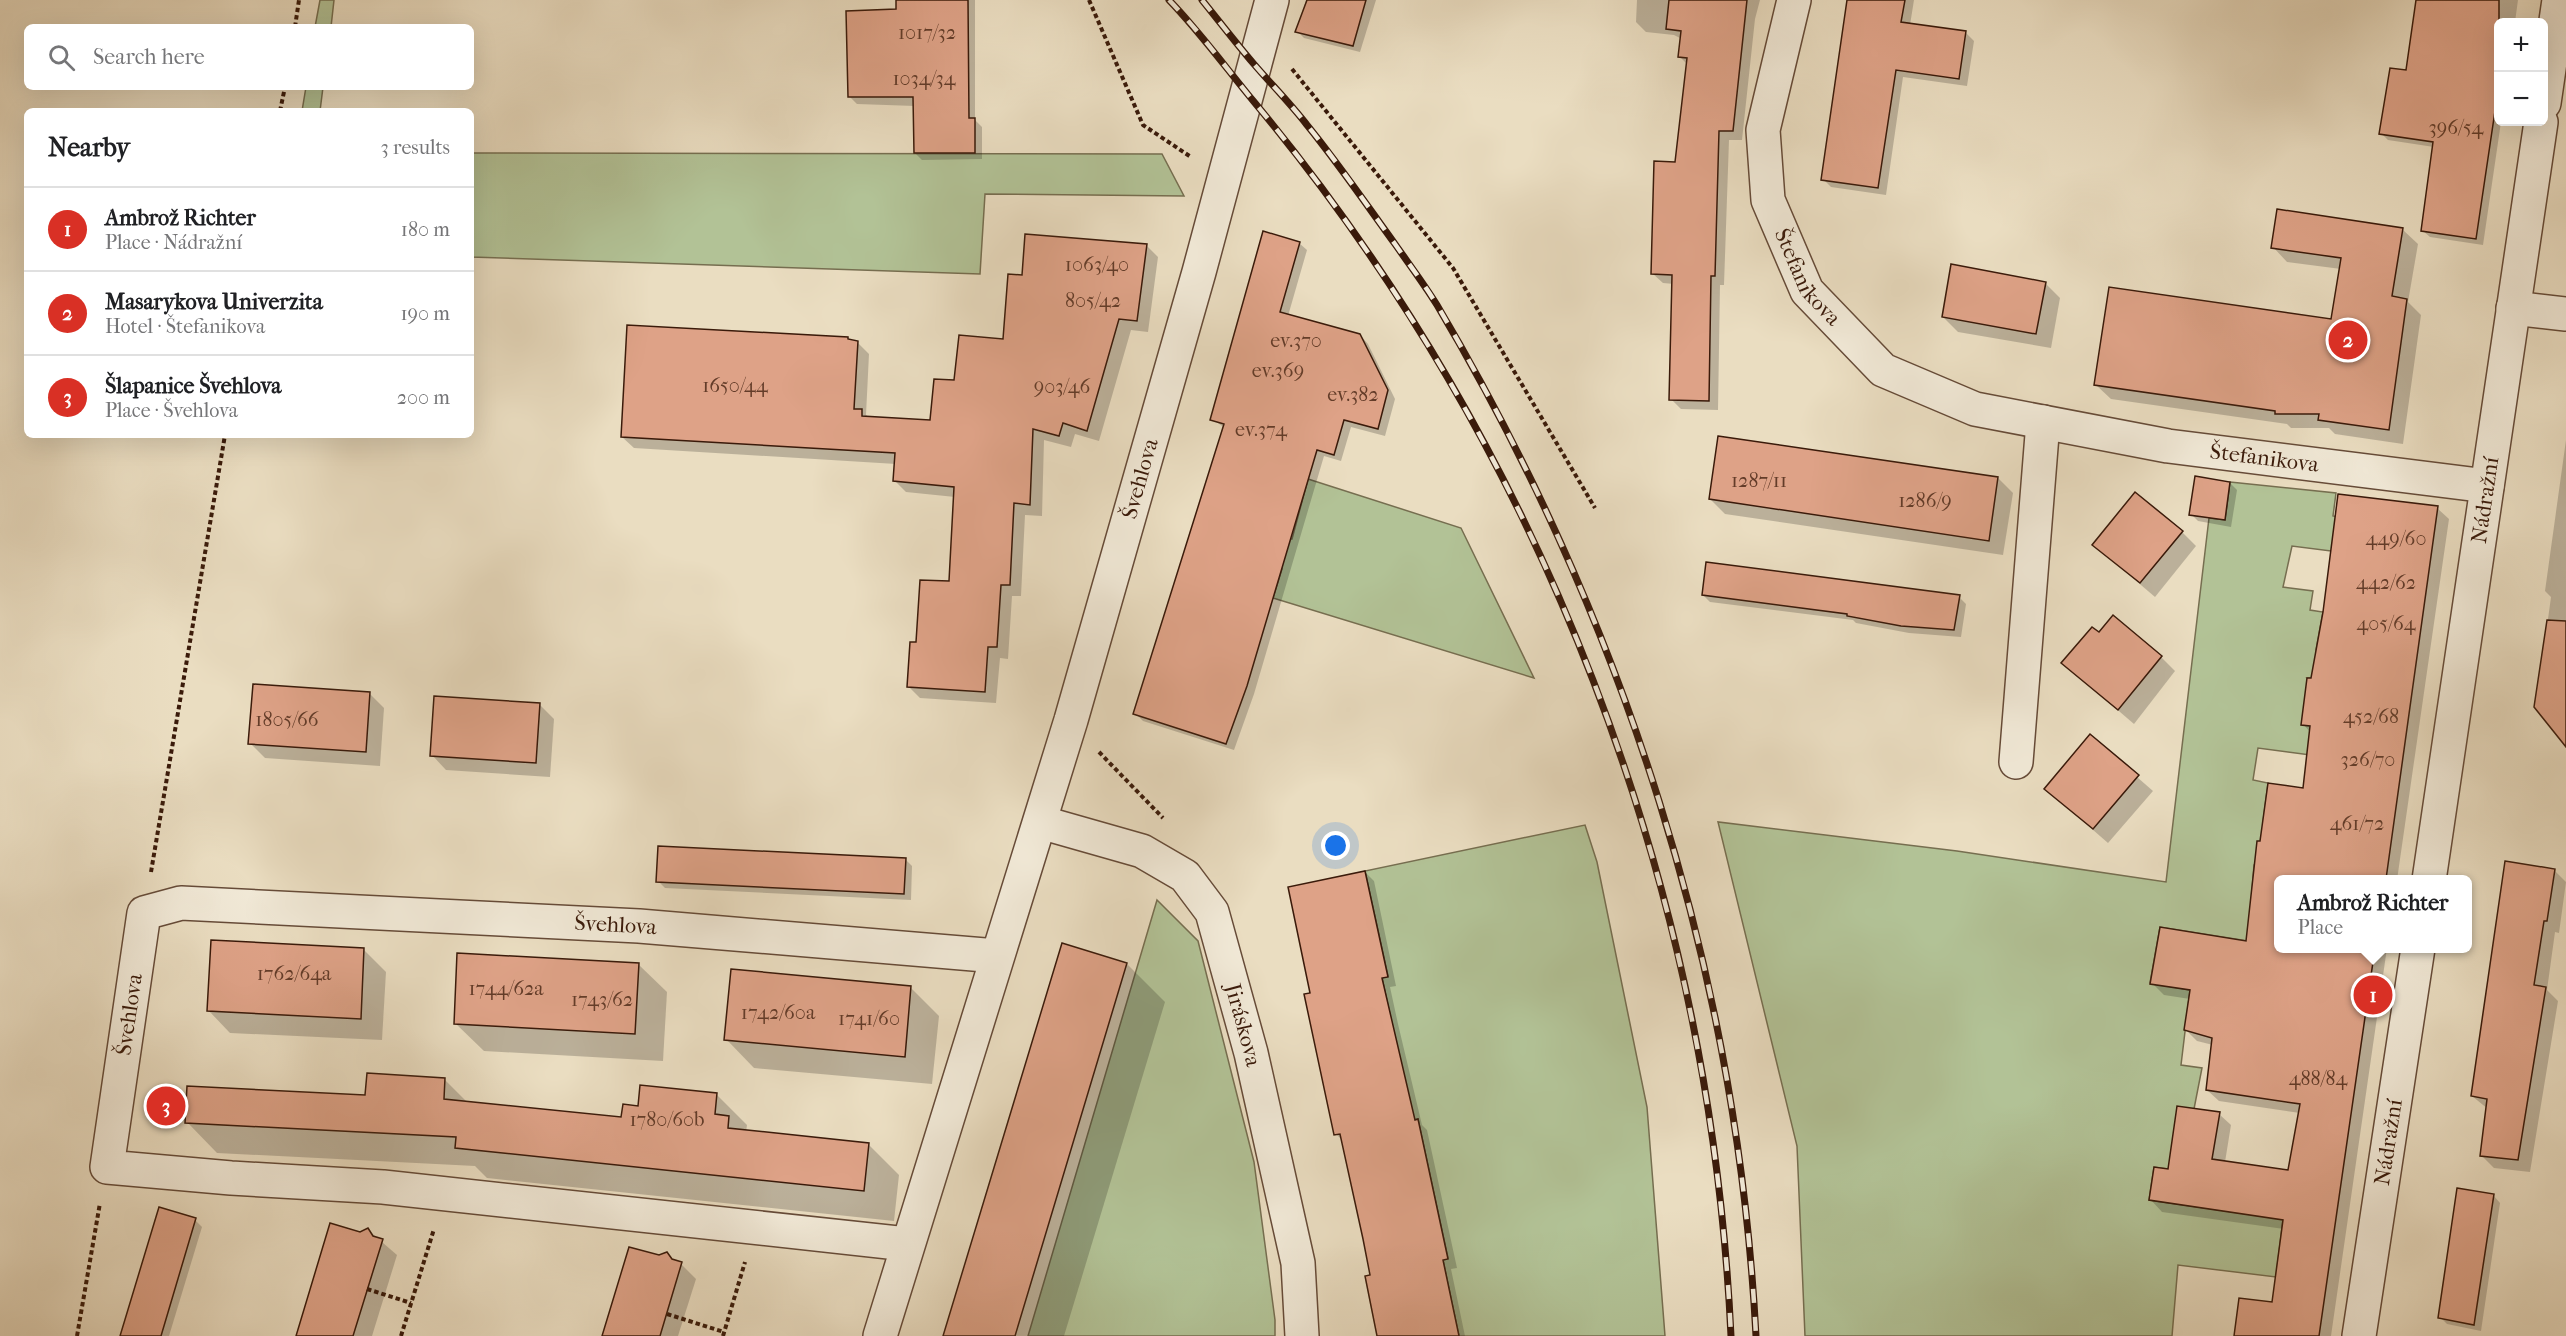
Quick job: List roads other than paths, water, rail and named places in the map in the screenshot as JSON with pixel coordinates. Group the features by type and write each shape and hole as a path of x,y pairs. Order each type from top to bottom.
{"street":[{"name":"Švehlova","path":"880,1336 1071,720 1199,272 1272,0"},
{"name":"Štefanikova","path":"1794,0 1763,130 1768,200 1807,291 1883,370 1975,409 2168,446 2487,486"},
{"path":"2548,76 2559,0"},
{"name":"Nádražní","path":"2430,875 2540,126"},
{"path":"2513,308 2566,314"},
{"path":"2016,762 2043,422"},
{"name":"Jiráskova","path":"1040,822 1142,851 1185,876 1212,912 1251,1053 1298,1263 1302,1336"},
{"name":"Švehlova","path":"907,1244 383,1187 135,1171 107,1167 144,913 181,903 639,926 997,956"},
{"name":"Nádražní","path":"2359,1336 2417,953"}],"railway":[{"path":"1169,0 1255,103 1357,237 1448,379 1527,527 1593,680 1647,839 1688,1002 1716,1168 1731,1336"},
{"path":"1202,0 1318,139 1432,297 1503,424 1563,547 1615,673 1659,801 1696,932 1724,1065 1744,1200 1756,1336"}],"place":[{"name":"Masarykova Univerzita","path":"2348,340"},
{"name":"Ambrož Richter","path":"2373,995"},
{"name":"Šlapanice Švehlova","path":"166,1106"}]}
